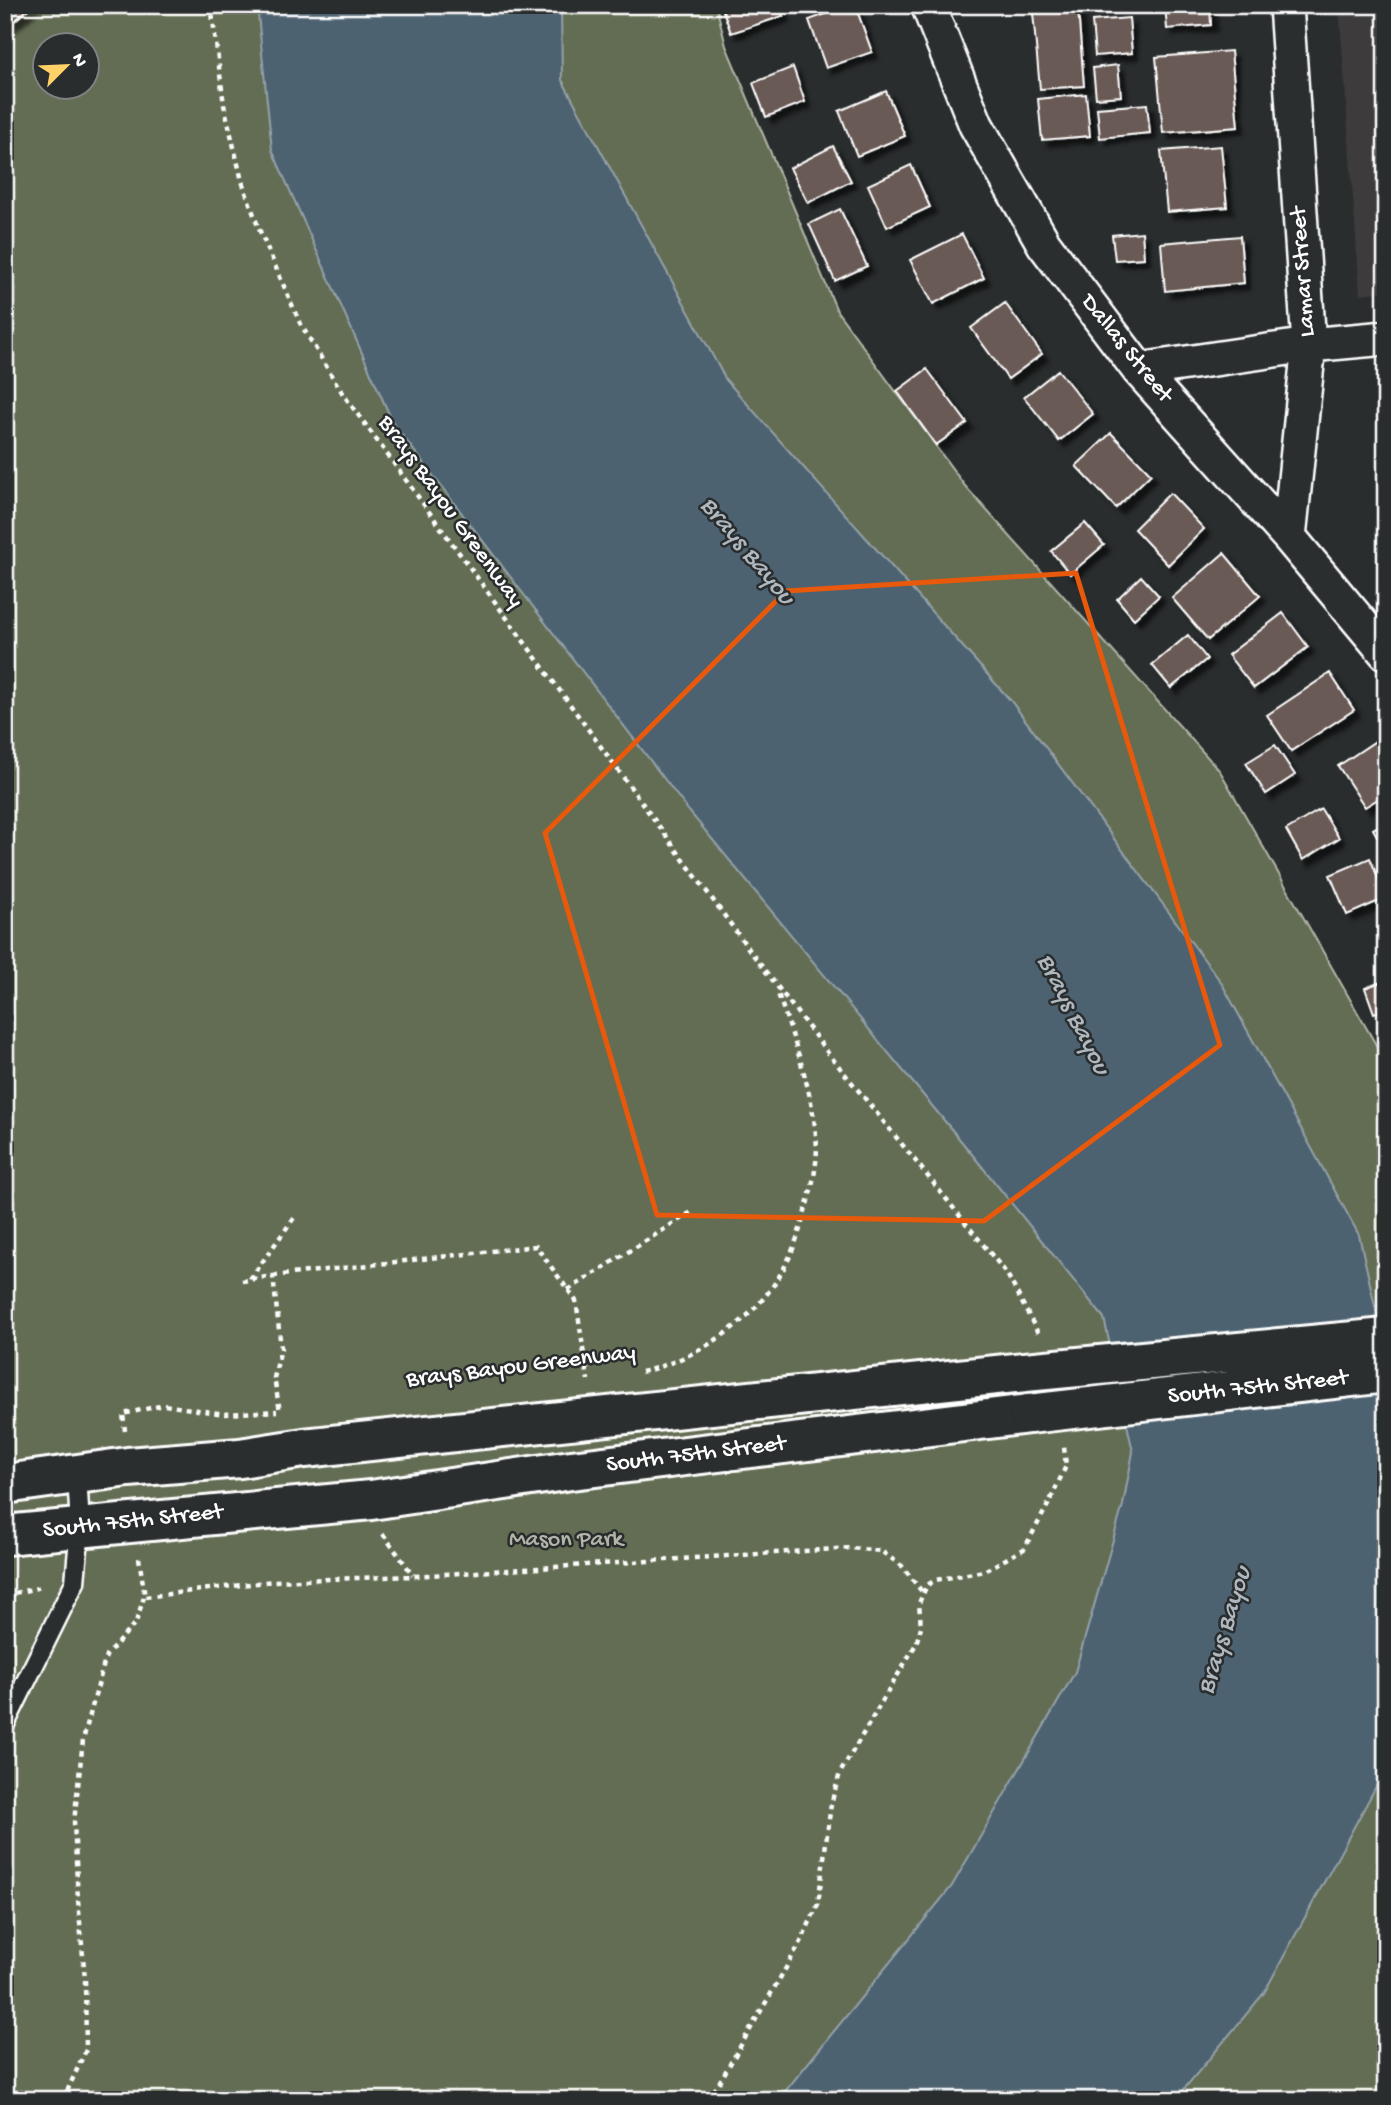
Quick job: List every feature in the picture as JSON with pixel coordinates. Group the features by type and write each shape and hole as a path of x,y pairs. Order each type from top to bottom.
{"main road":[{"name":"South 75th Street","path":"5,1484 570,1419 1034,1356 1386,1338"},
{"name":"South 75th Street","path":"5,1535 371,1500 584,1468 1386,1373"}],"street":[{"name":"Dallas Street","path":"928,5 976,125 1044,244 1139,370 1289,537 1386,653"},
{"name":"Lamar Street","path":"1286,5 1309,345 1289,537"},
{"path":"1139,370 1309,345 1386,338"}],"lane":[{"path":"5,1724 75,1582 80,1527 76,1474"}],"path":[{"name":"Brays Bayou Greenway","path":"211,5 224,105 242,181 259,229 300,323 342,394 775,984 1007,1274 1034,1356"},
{"name":"Brays Bayou Greenway","path":"635,1374 668,1366 728,1332 760,1301 781,1273 801,1227 816,1177 817,1136 805,1076 775,984"},
{"path":"568,1290 693,1211"},
{"path":"250,1280 296,1214"},
{"path":"242,1281 536,1246 576,1301 588,1380"},
{"path":"125,1439 123,1413 164,1405 224,1414 280,1411 274,1378 281,1348 273,1276"},
{"name":"Brays Bayou Greenway","path":"576,1381 600,1379"},
{"path":"709,2100 801,1941 817,1904 831,1804 840,1773 916,1644 920,1627 919,1604 927,1585 936,1580 984,1571 1024,1549 1066,1466 1063,1441"},
{"path":"371,1500 379,1529 414,1576"},
{"path":"145,1597 273,1581 414,1576 852,1548 881,1551 902,1566 923,1594"},
{"path":"63,2100 86,2050 85,1979 75,1822 83,1740 106,1656 135,1622 145,1597 139,1554"}],"highlighted area":[{"path":"1076,573 1220,1045 984,1221 657,1215 545,833 786,591"}],"shaded area":[{"path":"1339,5 1386,5 1386,291 1360,294"}],"green space":[{"name":"Mason Park","path":"5,5 716,5 726,46 837,311 965,486 1220,771 1386,1064 1386,1306 1375,1306 1386,1425 1386,2100 5,2100"}],"water":[{"name":"Brays Bayou","path":"257,5 561,5 562,80 726,380 1011,701 1221,982 1359,1235 1386,1355 1386,1768 1264,1993 1175,2100 778,2100 952,1886 1075,1672 1123,1505 1133,1452 1104,1318 688,810 393,423 272,150"}],"building":[{"path":"5,5 33,5 6,28"},
{"path":"721,5 780,5 783,16 731,33"},
{"path":"855,5 872,52 826,68 809,20"},
{"path":"1165,5 1210,5 1211,25 1167,29"},
{"path":"1078,9 1084,86 1040,89 1033,13"},
{"path":"1129,18 1132,53 1095,56 1092,21"},
{"path":"1231,51 1238,127 1163,133 1156,57"},
{"path":"1118,65 1121,96 1096,98 1093,68"},
{"path":"793,67 805,102 766,117 753,83"},
{"path":"886,91 905,136 857,156 839,111"},
{"path":"1086,94 1090,136 1042,140 1038,99"},
{"path":"1147,104 1150,133 1100,138 1097,108"},
{"path":"833,146 851,181 808,203 790,168"},
{"path":"1221,146 1227,207 1167,212 1161,151"},
{"path":"911,165 930,207 887,227 868,185"},
{"path":"840,209 867,266 835,281 809,224"},
{"path":"1142,232 1144,258 1115,260 1112,235"},
{"path":"962,234 984,278 933,304 910,260"},
{"path":"1240,236 1244,283 1165,291 1161,243"},
{"path":"1005,303 1042,354 1008,379 971,328"},
{"path":"927,369 967,423 936,445 897,391"},
{"path":"1058,370 1093,414 1059,441 1024,397"},
{"path":"1111,433 1151,474 1116,508 1076,466"},
{"path":"1170,493 1204,529 1168,565 1134,529"},
{"path":"1085,523 1104,545 1070,574 1051,551"},
{"path":"1224,553 1260,596 1208,640 1172,598"},
{"path":"1141,576 1159,596 1134,619 1117,599"},
{"path":"1283,613 1308,647 1254,688 1228,655"},
{"path":"1188,635 1207,659 1171,688 1152,665"},
{"path":"1330,673 1354,710 1291,751 1267,715"},
{"path":"1380,738 1386,747 1386,794 1365,807 1338,766"},
{"path":"1275,745 1295,775 1266,794 1246,763"},
{"path":"1321,809 1339,838 1303,860 1286,830"},
{"path":"1386,822 1386,852 1373,829"},
{"path":"1370,858 1386,898 1347,915 1330,875"},
{"path":"1386,980 1386,1009 1374,1013 1365,988"}]}
